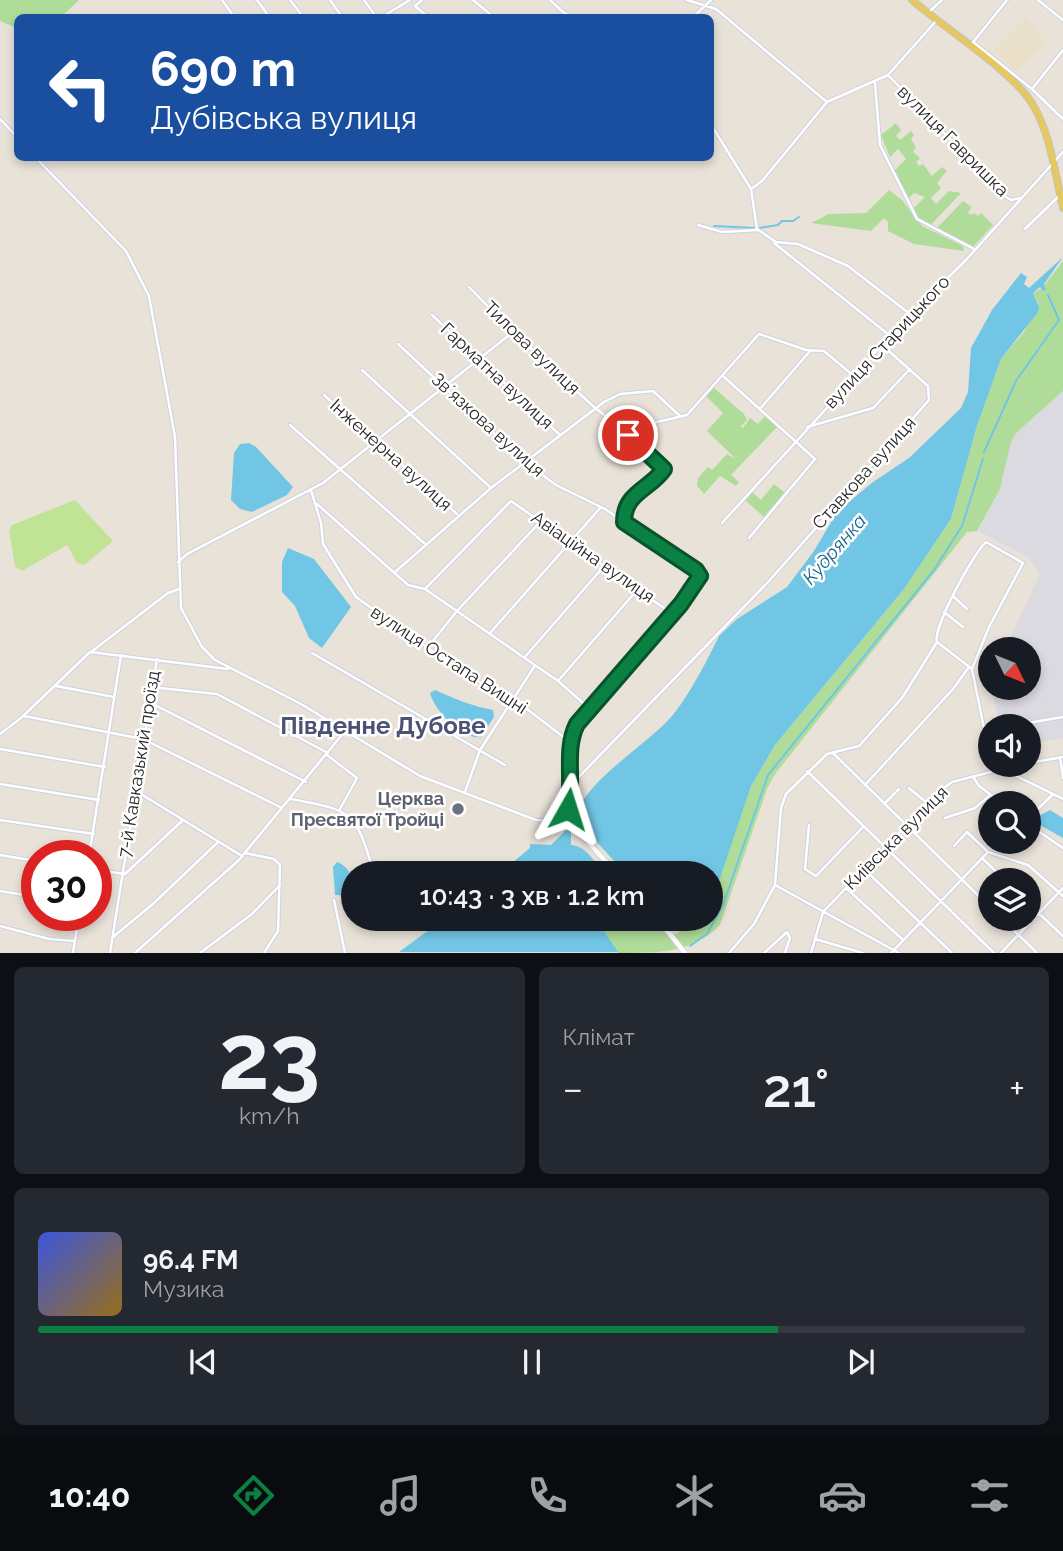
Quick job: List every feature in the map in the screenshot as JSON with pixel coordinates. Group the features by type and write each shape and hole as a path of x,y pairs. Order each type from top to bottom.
{"main road":[{"path":"912,0 936,21 971,44 1030,100 1042,125 1063,208"}],"street":[{"path":"364,0 376,14"},
{"path":"396,0 400,5"},
{"path":"385,14 411,0"},
{"path":"422,0 415,6 424,14"},
{"path":"473,0 490,14"},
{"path":"550,0 567,14"},
{"path":"687,0 716,9 828,102"},
{"path":"696,14 711,0"},
{"path":"931,10 942,0"},
{"path":"1007,0 971,44 1032,89 1063,118"},
{"path":"1038,0 1063,20"},
{"path":"751,189 762,181 828,102 888,75 936,21"},
{"path":"1032,89 1063,50"},
{"name":"вулиця Гавришка","path":"888,75 1009,199 1021,198"},
{"path":"875,83 880,145 917,219 975,250"},
{"path":"0,119 14,134"},
{"path":"714,129 751,189 757,229"},
{"name":"вулиця Старицького","path":"812,424 889,335 975,250 1063,152"},
{"path":"39,161 126,251 149,296 175,436 179,589 184,618 202,647 215,660 345,731 402,767 536,820 570,822"},
{"path":"1025,229 1060,195"},
{"path":"698,225 722,232 757,229 889,335"},
{"path":"780,245 797,244 848,266 910,314"},
{"name":"Тилова вулиця","path":"469,287 513,332 645,447 663,471 635,493 625,510 624,522"},
{"name":"Гарматна вулиця","path":"432,315 561,436"},
{"path":"178,562 187,554 311,490 513,332"},
{"path":"633,438 645,432 653,423 687,415 759,334 810,351 824,352 855,377"},
{"name":"Звʼязкова вулиця","path":"398,344 526,463 556,485 602,507 699,573 699,579 672,613"},
{"name":"Ставкова вулиця","path":"572,784 748,603 929,400 928,386 881,344"},
{"path":"760,409 810,351"},
{"path":"722,523 807,427 873,408 910,369"},
{"path":"362,370 491,488"},
{"path":"723,376 815,459 749,538"},
{"path":"394,573 424,543 491,488 597,407 620,394 653,391 680,416"},
{"name":"Інженерна вулиця","path":"324,395 458,515"},
{"path":"289,425 424,543"},
{"path":"645,432 645,447"},
{"name":"вулиця Остапа Вишні","path":"311,490 323,544 356,597 463,673 512,699 570,742"},
{"name":"Авіаційна вулиця","path":"425,589 508,503 513,502 672,613"},
{"path":"316,503 410,587 425,589 558,681 589,708"},
{"path":"490,633 572,544 602,507"},
{"path":"428,647 457,611 540,522"},
{"path":"729,953 754,924 775,885 783,801 807,771 833,752 859,746 902,698 937,642 936,631 944,612 984,542 1018,558 1022,565 971,668 865,785"},
{"path":"524,658 605,565"},
{"path":"0,734 24,716 90,652 168,593 179,589"},
{"path":"558,681 638,589"},
{"path":"954,597 967,609"},
{"path":"944,612 963,627"},
{"path":"606,861 570,822 570,742 577,724 589,708 672,613"},
{"path":"937,642 971,668 981,714"},
{"path":"90,652 234,670"},
{"path":"312,653 505,765"},
{"path":"93,840 121,655"},
{"name":"7-й Кавказький проїзд","path":"110,953 150,687 157,659"},
{"path":"465,792 480,750 535,666"},
{"path":"55,685 114,697"},
{"path":"150,687 217,694 327,754 357,778 341,808"},
{"path":"148,702 306,782"},
{"path":"24,716 144,739 283,809"},
{"path":"1041,721 1063,717"},
{"path":"135,953 244,855 345,731"},
{"path":"0,749 105,767"},
{"path":"833,752 978,895"},
{"path":"1041,761 1061,757 1063,778"},
{"path":"807,771 994,953"},
{"name":"Київська вулиця","path":"811,953 823,912 945,786 978,775"},
{"path":"973,777 986,791"},
{"path":"1017,777 1063,799"},
{"path":"0,784 99,800"},
{"path":"909,788 927,803"},
{"path":"884,804 899,789"},
{"path":"136,791 217,843 244,855 278,862 278,931 264,953"},
{"path":"1041,806 1053,794"},
{"path":"291,799 341,808 359,827 370,861"},
{"path":"945,818 978,805"},
{"path":"0,820 94,834"},
{"path":"112,872 122,874 182,821"},
{"path":"809,825 805,869 816,876 863,827"},
{"path":"954,846 967,832 978,842"},
{"path":"1041,833 1063,848"},
{"path":"113,937 154,903 217,843"},
{"path":"892,951 985,854"},
{"path":"994,854 1028,865 1063,895"},
{"path":"0,855 21,858"},
{"path":"981,857 992,868"},
{"path":"864,869 952,953"},
{"path":"200,953 252,914 280,885"},
{"path":"775,885 899,953"},
{"path":"846,888 902,939"},
{"path":"1041,909 1063,888"},
{"path":"0,891 21,894"},
{"path":"334,900 345,953"},
{"path":"1041,915 1063,936"},
{"path":"0,926 49,939 75,942"},
{"path":"73,953 77,931"},
{"path":"668,931 685,953"},
{"path":"1015,931 1037,953"},
{"path":"1001,953 1021,931"},
{"path":"764,953 787,932 790,938 785,953"},
{"path":"815,939 863,953"}],"shaded area":[{"path":"1025,18 1047,43 1016,71 993,51"},
{"path":"1063,391 1063,738 1041,741 1041,714 997,714 994,700 1041,700 1041,637 1011,637 1040,574 1028,557 978,531 1000,489 1011,442 1016,433"}],"green space":[{"path":"0,0 79,0 64,14 14,14 14,27 0,21"},
{"path":"896,123 901,130 896,136 900,140 911,131 914,135 911,139 916,147 913,152 920,158 916,162 919,166 923,164 932,176 942,167 947,171 937,183 941,188 931,198 936,204 949,191 961,193 930,226 918,217 913,209 925,197 914,193 909,198 894,171 906,159 898,149 890,157 881,135"},
{"path":"889,190 902,200 922,226 963,246 964,251 914,244 888,231 888,222 884,218 871,231 811,223 829,214 866,213"},
{"path":"963,201 972,207 968,212 971,215 974,213 978,216 981,213 993,225 973,247 937,228"},
{"path":"1063,261 1063,391 1016,433 1011,442 1000,489 977,531 967,532 775,774 767,789 723,916 723,865 751,786 775,745 904,589 951,519 977,426 1001,359 1024,332 1038,303 1033,293 1042,288"},
{"path":"714,388 744,414 747,420 741,426 743,428 750,418 758,424 765,416 777,427 731,475 739,482 736,486 720,476 704,494 697,486 698,478 708,467 712,470 727,454 736,459 707,431 723,413 706,396"},
{"path":"774,484 785,493 764,517 745,500 752,492 761,500"},
{"path":"75,500 113,541 84,565 77,563 67,545 22,571 15,566 9,531 12,525"},
{"path":"604,931 663,931 670,938 678,933 713,931 698,941 674,950 618,953"}],"water":[{"name":"Кудрянка","path":"1063,257 1044,284 1046,290 1043,291 1040,287 1033,293 1039,307 1038,312 1001,359 977,426 951,519 904,589 775,745 751,786 723,869 723,861 614,861 575,818 591,790 672,716 704,666 719,636 737,619 787,587 814,551 837,512 873,482 909,458 961,408 968,392 971,348 992,310 1021,273 1027,277 1024,284 1029,288"},
{"path":"249,443 256,447 293,487 287,495 252,512 240,509 231,500 234,453 240,444"},
{"path":"288,548 314,559 351,607 322,648 309,638 295,606 282,592 282,562"},
{"path":"435,690 493,710 494,717 481,737 466,734 443,715 430,693"},
{"path":"1050,810 1063,818 1063,838 1041,826 1041,815"},
{"path":"571,830 571,845 586,851 594,861 514,861 530,848 530,844 551,845 565,831"},
{"path":"337,862 341,864 341,895 335,895 333,867"},
{"path":"428,931 604,931 618,952 399,952"}],"waterway":[{"path":"759,228 778,225 782,221 793,221 799,217"},
{"path":"714,226 754,228"},
{"path":"984,452 1016,381 1059,320 1048,295"},
{"path":"690,946 707,934 723,905 768,775 934,570 962,526 983,459"}],"place":[{"name":"Церква Пресвятої Тройці","path":"458,809"}],"district":[{"name":"Південне Дубове","path":"383,726"}],"route":[{"path":"568,809 572,784 570,738 577,724 608,685 681,604 700,576 696,570 624,522 626,506 635,493 664,469 648,450 628,435"}]}
